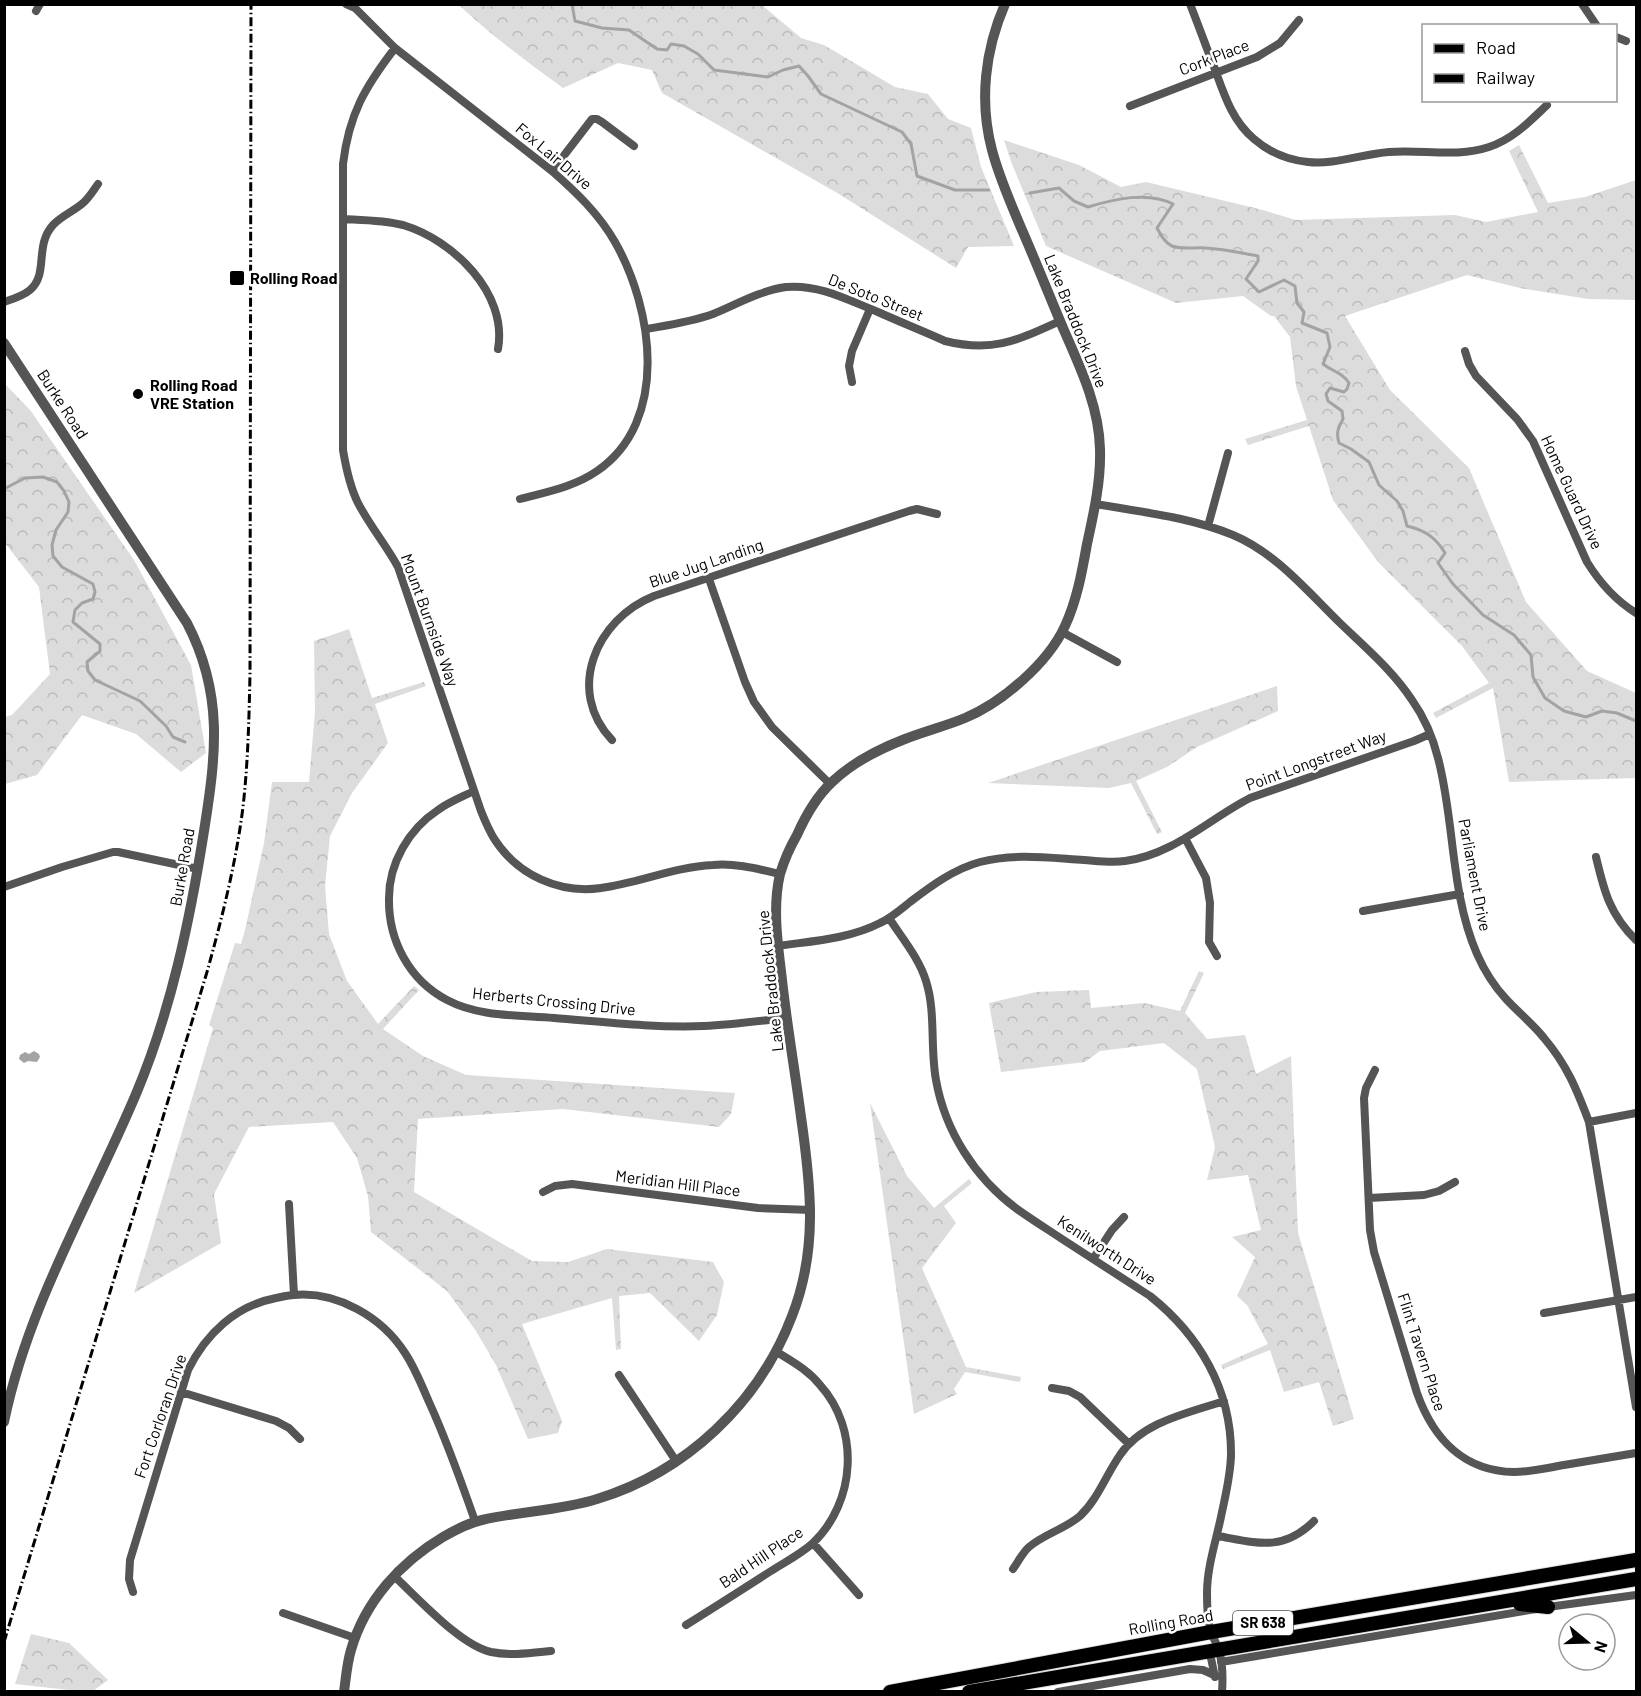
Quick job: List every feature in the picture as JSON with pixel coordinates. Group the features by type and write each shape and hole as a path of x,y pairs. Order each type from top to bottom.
{"main road":[{"name":"Rolling Road","path":"890,1692 1211,1632 1636,1560"},
{"name":"SR 638","path":"969,1692 1216,1654 1636,1580"},
{"path":"1503,1602 1548,1607"}],"street":[{"name":"Fox Lair Drive","path":"346,4 355,8 395,48 552,171 590,207 615,242 634,285 646,329 647,370 644,401 636,424 623,446 598,471 564,487 520,499"},
{"name":"Lake Braddock Drive","path":"344,1692 350,1653 368,1611 394,1576 411,1559 453,1531 475,1521 561,1508 595,1500 641,1482 701,1443 731,1415 777,1352 797,1303 803,1279 808,1252 811,1210 808,1166 778,946 776,921 780,874 799,830 830,784 886,747 965,718 999,700 1031,672 1062,632 1079,586 1096,504 1100,439 1098,423 1084,375 996,165 988,132 985,98 986,74 994,33 1005,4"},
{"path":"1190,4 1232,111 1250,135 1270,150 1285,157 1308,162 1390,152 1453,153 1480,149 1515,134 1547,105"},
{"path":"1582,4 1596,24"},
{"name":"Cork Place","path":"1130,106 1271,50 1280,43 1299,20"},
{"path":"1617,37 1626,41"},
{"name":"Mount Burnside Way","path":"395,48 364,91 349,129 343,164 342,437 345,462 358,502 398,567 489,829 504,852 516,864 551,884 569,888 601,888 691,867 713,865 742,866 780,874"},
{"path":"552,171 592,119 602,122 634,146"},
{"path":"4,302 22,296 34,286 39,278 42,245 46,235 58,220 82,204 98,184"},
{"path":"343,219 374,220 403,225 429,235 450,249 470,268 488,295 498,323 500,335 498,349"},
{"name":"De Soto Street","path":"646,329 684,323 711,315 755,296 784,287 822,290 945,341 975,347 1010,342 1060,321"},
{"path":"852,382 849,366 852,351 870,309"},
{"name":"Burke Road","path":"4,343 187,623 203,659 210,682 214,747 211,784 198,869 177,966 162,1021 148,1063 115,1142 60,1257 32,1325 19,1363 4,1422"},
{"name":"Home Guard Drive","path":"1465,351 1476,376 1517,419 1533,441 1587,562 1596,576 1614,596 1636,613"},
{"path":"1208,526 1228,453"},
{"name":"Parliament Drive","path":"1096,504 1208,526 1251,545 1293,577 1398,681 1413,701 1430,734 1442,776 1460,894 1471,938 1487,972 1505,998 1560,1058 1576,1085 1589,1122 1636,1407"},
{"name":"Blue Jug Landing","path":"612,740 595,717 590,700 590,673 598,645 610,627 630,608 654,597 909,511 917,509 937,514"},
{"path":"709,579 754,702 772,727 830,784"},
{"path":"1062,632 1117,662"},
{"name":"Point Longstreet Way","path":"778,946 855,933 880,923 950,875 980,862 1010,857 1106,862 1144,857 1185,838 1250,798 1430,734"},
{"name":"Herberts Crossing Drive","path":"474,791 439,809 418,827 401,851 391,881 389,912 396,942 411,969 434,992 456,1005 481,1012 621,1023 704,1026 786,1017"},
{"path":"1185,838 1202,868 1208,887 1209,942 1217,956"},
{"path":"4,887 113,852 198,869"},
{"path":"1596,857 1608,902 1620,922 1636,940"},
{"path":"1362,911 1460,894"},
{"name":"Kenilworth Drive","path":"890,918 918,961 925,979 929,997 936,1080 946,1116 976,1170 1017,1209 1150,1296 1179,1321 1208,1361 1224,1401 1229,1425 1231,1456 1228,1484 1207,1591 1211,1632 1223,1674 1222,1691"},
{"name":"Flint Tavern Place","path":"1375,1070 1366,1088 1365,1098 1370,1230 1374,1252 1417,1393 1428,1419 1445,1443 1466,1459 1482,1466 1512,1472 1636,1454"},
{"path":"1589,1122 1636,1113"},
{"path":"1369,1198 1424,1195 1439,1191 1455,1182"},
{"name":"Meridian Hill Place","path":"543,1192 555,1186 572,1184 758,1208 811,1210"},
{"path":"289,1204 294,1295"},
{"path":"1093,1259 1112,1230 1124,1217"},
{"name":"Fort Corloran Drive","path":"133,1592 129,1579 130,1560 188,1370 206,1340 220,1326 252,1305 269,1299 294,1295 323,1297 352,1307 378,1323 398,1343 412,1365 441,1428 475,1521"},
{"path":"1544,1313 1636,1297"},
{"name":"Bald Hill Place","path":"686,1625 813,1543 830,1521 843,1493 848,1465 846,1437 837,1409 822,1386 801,1367 777,1352"},
{"path":"619,1375 676,1461"},
{"path":"1052,1388 1069,1391 1080,1397 1129,1444"},
{"path":"181,1392 276,1421 289,1428 300,1439"},
{"path":"1013,1569 1028,1547 1070,1523 1086,1510 1129,1444 1170,1418 1224,1401"},
{"path":"1218,1536 1273,1543 1297,1536 1314,1521"},
{"path":"813,1543 859,1595"},
{"path":"394,1576 458,1635 474,1646 506,1654 551,1651"},
{"path":"1216,1654 1636,1595"},
{"path":"283,1613 355,1638"},
{"name":"Kenilworth Drive","path":"1216,1654 1214,1675 1222,1691"},
{"path":"1058,1692 1190,1669 1203,1670 1214,1675"}],"green space":[{"path":"459,5 762,5 801,38 824,45 895,87 928,94 948,119 971,128 981,167 1014,246 968,247 956,268 839,194 662,93 652,70 618,63 563,88 509,48"},
{"path":"1004,140 1079,165 1121,187 1146,182 1296,220 1455,215 1486,222 1538,212 1509,151 1519,145 1548,203 1585,197 1636,180 1636,300 1588,299 1520,288 1467,275 1345,316 1390,390 1469,468 1526,602 1587,671 1636,693 1636,778 1509,782 1493,688 1436,718 1433,713 1489,683 1462,646 1378,562 1333,500 1309,426 1248,445 1245,439 1307,420 1296,386 1290,337 1274,316 1243,296 1176,303 1046,246"},
{"path":"5,384 30,410 134,560 191,665 206,753 181,772 136,734 82,715 37,775 5,784 5,717 12,715 50,674 39,587 5,543"},
{"path":"349,629 372,698 424,682 426,686 375,704 388,743 352,793 330,836 325,886 329,934 347,981 378,1024 414,986 419,990 383,1029 423,1056 466,1075 735,1093 731,1114 719,1127 563,1109 418,1119 414,1192 532,1261 568,1262 607,1249 713,1262 724,1282 717,1315 699,1341 650,1293 619,1296 621,1349 616,1350 612,1298 522,1324 562,1421 558,1433 528,1439 496,1365 476,1331 447,1291 371,1232 368,1196 357,1158 333,1122 249,1127 214,1194 221,1243 134,1293 213,1028 209,1025 235,943 241,944 245,930 264,843 272,782 309,782 315,712 314,641"},
{"path":"1277,686 1278,711 1197,747 1167,767 1136,781 1162,832 1157,834 1131,783 1109,788 988,783"},
{"path":"1199,971 1204,973 1185,1013 1207,1039 1245,1035 1256,1074 1291,1056 1298,1233 1354,1419 1333,1426 1319,1382 1284,1392 1270,1350 1223,1369 1221,1365 1268,1344 1247,1305 1237,1296 1255,1257 1232,1237 1261,1230 1248,1175 1207,1180 1215,1147 1197,1069 1164,1043 1100,1051 1085,1062 1001,1072 989,1003 1036,992 1089,990 1091,1008 1144,1003 1180,1011"},
{"path":"870,1103 907,1176 934,1208 969,1179 972,1183 944,1206 956,1223 922,1268 966,1367 1021,1377 1020,1382 965,1372 954,1389 957,1394 914,1414"},
{"path":"31,1634 69,1643 108,1680 93,1691 15,1684"}],"shaded area":[{"path":"34,1051 40,1057 37,1062 24,1063 19,1059 20,1055 25,1052 29,1054"}],"waterway":[{"path":"572,4 575,21 602,28 629,30 657,49 667,50 671,44 684,46 698,54 714,70 768,77 799,66 821,94 902,132 911,144 917,176 955,190 989,190"},
{"path":"1030,193 1059,188 1074,201 1088,207 1131,198 1163,200 1173,204 1157,228 1169,245 1258,256 1258,261 1246,279 1259,292 1284,280 1295,286 1297,303 1304,312 1302,323 1327,333 1330,347 1323,364 1340,374 1349,383 1344,392 1330,388 1326,394 1328,401 1342,411 1343,419 1338,433 1339,443 1369,462 1379,485 1397,501 1403,511 1407,526 1425,532 1438,543 1445,553 1438,563 1453,584 1483,615 1514,635 1531,655 1533,677 1545,698 1564,711 1586,717 1602,711 1617,713 1636,721"},
{"path":"4,489 25,478 43,477 57,482 64,491 69,502 68,512 56,530 52,545 53,556 62,567 93,584 95,592 93,599 82,603 75,610 73,622 100,644 100,651 87,662 88,671 95,680 140,701 166,726 173,737 185,742"}],"railway":[{"path":"4,1642 207,972 237,849 245,790 250,674 251,4"}],"place":[{"name":"Rolling Road","path":"237,278"},
{"name":"Rolling Road VRE Station","path":"138,394"}]}
